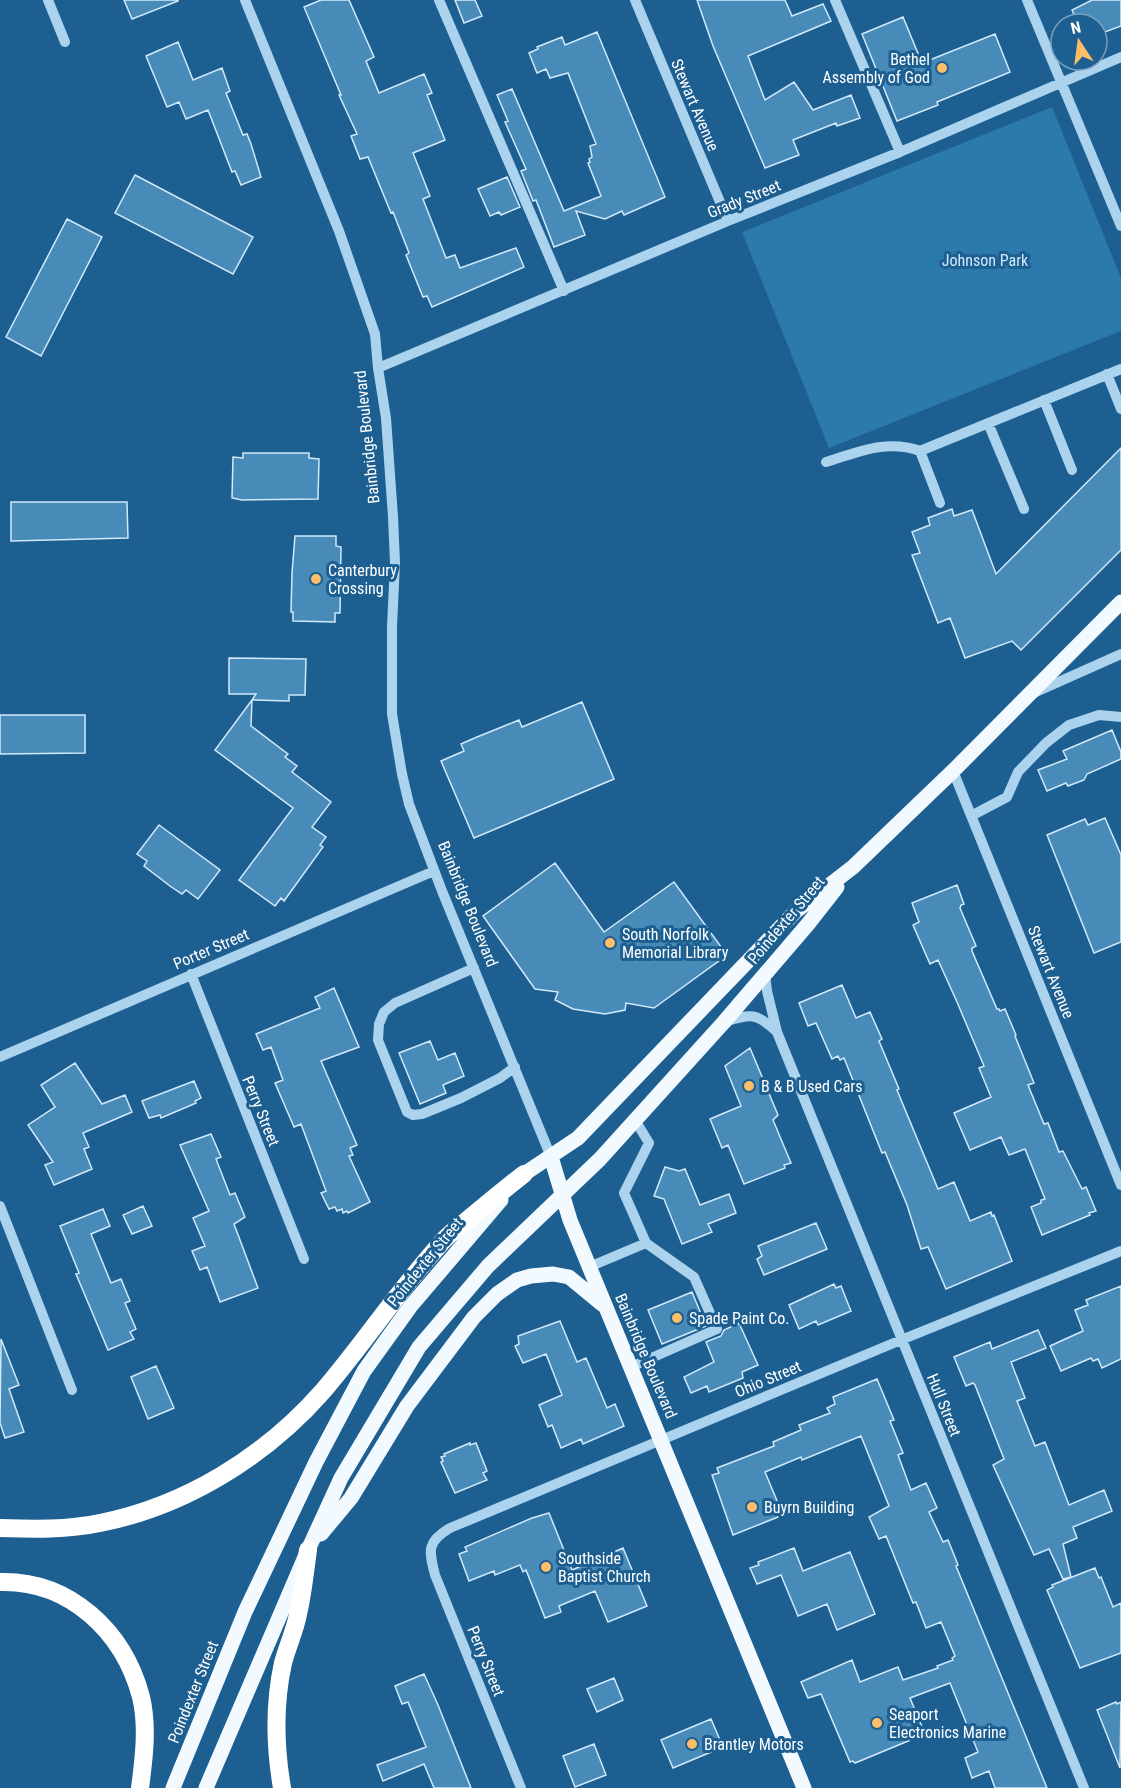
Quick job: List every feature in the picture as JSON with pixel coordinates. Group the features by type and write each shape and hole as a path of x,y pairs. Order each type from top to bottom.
{"highway":[{"path":"0,1528 47,1530 119,1519 153,1508 192,1491 242,1464 295,1422 324,1390 444,1239 524,1174"},
{"path":"282,1788 276,1726 278,1687 298,1614 308,1550"},
{"path":"0,1582 33,1585 68,1598 106,1628 119,1644 130,1664 141,1698 145,1730 140,1788"}],"main road":[{"name":"Poindexter Street","path":"173,1788 250,1601 316,1462 364,1371 410,1307 524,1174 578,1138 796,911 853,867 953,771 1121,602"},
{"name":"Poindexter Street","path":"206,1788 341,1478 419,1347 488,1266 600,1159 636,1120 724,1022 808,924 853,867"},
{"name":"Bainbridge Boulevard","path":"551,1157 570,1220 804,1788"},
{"path":"308,1550 351,1498 407,1406 437,1365 474,1317 497,1294 517,1280 553,1274 569,1277 606,1307"}],"street":[{"path":"48,0 65,42"},
{"name":"Bainbridge Boulevard","path":"245,0 339,231 375,334 386,418 393,517 395,563 392,714 409,804 434,871 551,1157"},
{"path":"440,0 564,291"},
{"name":"Stewart Avenue","path":"635,0 728,221"},
{"path":"836,0 900,152"},
{"path":"1027,0 1121,226"},
{"name":"Grady Street","path":"378,368 728,221 900,152 1121,57"},
{"path":"826,462 875,446 905,446 920,451 1121,369"},
{"path":"1107,374 1121,409"},
{"path":"1044,400 1072,470"},
{"path":"988,423 1023,509"},
{"path":"920,451 940,503"},
{"path":"1025,697 1121,654"},
{"path":"971,816 1007,797 1018,772 1046,743 1069,725 1099,714 1121,717"},
{"name":"Stewart Avenue","path":"953,771 1121,1185"},
{"name":"Porter Street","path":"0,1057 434,871"},
{"path":"474,968 395,1003 384,1012 379,1024 378,1040 407,1112 413,1115 422,1114 461,1098 500,1078 515,1067"},
{"name":"Perry Street","path":"191,974 304,1259"},
{"name":"Hull Street","path":"765,974 777,1032 1084,1788"},
{"path":"724,1022 747,1015 763,1019 777,1032"},
{"path":"631,1367 717,1329 694,1277 646,1243 624,1193 649,1143 636,1120"},
{"path":"0,1206 72,1390"},
{"path":"589,1267 646,1243"},
{"name":"Ohio Street","path":"431,1544 438,1535 450,1528 1121,1251"},
{"name":"Perry Street","path":"431,1544 430,1552 435,1575 521,1788"}],"green space":[{"name":"Johnson Park","path":"1052,107 1121,278 1121,331 829,448 742,232"}],"building":[{"path":"124,0 178,0 178,1 132,19"},
{"path":"321,0 349,0 374,57 366,61 379,93 424,74 432,93 427,95 445,140 413,153 430,196 423,199 446,258 455,255 460,268 516,248 524,267 432,307 427,296 423,297 406,255 409,253 393,212 391,213 368,157 360,159 351,136 357,134 304,7"},
{"path":"455,0 475,0 482,16 464,23"},
{"path":"697,0 785,0 792,16 823,4 831,21 748,56 765,100 794,82 813,110 851,95 860,118 837,126 836,123 793,140 799,155 765,168 713,46"},
{"path":"1092,0 1121,0 1121,26 1109,30 1109,12 1073,12 1072,10"},
{"name":"Bethel Assembly of God","path":"903,17 922,63 995,34 1010,72 897,121 862,34"},
{"path":"597,32 665,197 624,215 622,211 605,219 576,211 585,235 554,247 536,200 533,201 521,171 526,169 505,122 508,121 497,95 512,89 564,211 601,196 588,163 592,157 590,146 596,144 568,73 550,78 546,69 537,73 529,53 538,49 537,47 562,37 565,45"},
{"path":"178,42 193,80 222,68 230,91 226,93 243,135 247,134 261,177 241,185 235,171 232,172 208,110 186,119 179,102 167,107 146,56"},
{"path":"135,175 253,237 233,274 115,213"},
{"path":"507,177 520,207 501,215 499,212 490,216 478,189"},
{"path":"67,219 102,237 41,356 6,337"},
{"path":"1121,448 1121,550 1021,650 1012,641 965,658 950,618 938,623 912,555 920,553 912,532 930,525 928,518 952,509 954,516 972,510 996,574"},
{"path":"243,453 309,453 309,458 319,459 318,499 242,500 232,498 233,457 243,458"},
{"path":"11,502 127,502 128,538 11,541"},
{"name":"Canterbury Crossing","path":"295,536 336,536 336,546 341,547 340,613 335,613 335,622 293,621 293,612 291,612"},
{"path":"229,658 306,659 305,695 289,695 289,701 252,700 256,694 229,694"},
{"path":"252,700 251,726 288,754 285,757 297,766 292,772 331,802 312,827 326,837 320,845 323,847 284,901 281,898 275,906 239,880 293,808 215,750"},
{"path":"582,702 614,779 474,838 441,761 464,751 461,744 477,737 519,720 522,727"},
{"path":"0,715 85,715 85,753 0,754"},
{"path":"1112,730 1121,752 1121,759 1087,774 1084,780 1068,786 1066,783 1047,791 1038,770 1067,759 1063,751"},
{"path":"1105,818 1121,855 1121,942 1094,953 1047,835 1085,819 1088,825"},
{"path":"159,825 220,870 198,899 186,890 182,894 170,886 144,866 147,861 137,854"},
{"name":"South Norfolk Memorial Library","path":"555,863 604,932 674,882 727,955 654,1008 626,1003 625,1010 605,1014 573,1009 555,1000 558,992 535,989 483,916"},
{"path":"957,885 964,904 960,908 976,946 972,948 972,951 997,1009 1000,1011 1005,1009 1016,1035 1034,1083 1028,1085 1044,1124 1048,1123 1059,1152 1063,1151 1082,1189 1086,1187 1096,1211 1042,1235 1031,1207 1045,1199 1025,1149 1009,1155 1001,1137 970,1150 954,1113 991,1097 979,1068 984,1066 938,960 930,964 913,925 919,922 912,903"},
{"path":"842,985 856,1018 870,1012 882,1039 879,1041 899,1089 897,1090 938,1189 954,1182 970,1221 991,1212 1012,1261 946,1289 928,1247 921,1249 907,1205 885,1152 882,1153 844,1058 840,1060 838,1056 832,1059 816,1023 808,1026 799,1003"},
{"path":"334,988 359,1047 321,1061 357,1145 350,1148 353,1155 349,1156 370,1202 348,1213 347,1211 343,1213 342,1209 337,1211 335,1207 329,1209 321,1193 326,1191 301,1124 294,1127 275,1083 283,1080 271,1047 263,1050 256,1034 320,1008 315,997"},
{"path":"430,1041 438,1060 455,1053 464,1076 443,1085 446,1093 420,1104 399,1053"},
{"name":"B & B Used Cars","path":"750,1048 778,1115 773,1120 791,1163 784,1165 785,1168 744,1184 728,1145 722,1148 710,1119 741,1106 725,1066"},
{"path":"75,1063 102,1104 125,1095 132,1112 83,1133 89,1147 84,1149 92,1169 54,1185 45,1165 53,1162 28,1125 55,1107 41,1085"},
{"path":"194,1081 201,1098 195,1101 196,1103 161,1118 160,1115 149,1118 142,1101"},
{"path":"211,1134 221,1157 216,1159 230,1195 235,1193 245,1217 234,1224 258,1288 220,1302 207,1267 200,1270 192,1251 205,1246 193,1218 209,1211 180,1145"},
{"path":"665,1167 679,1171 685,1169 700,1205 729,1194 736,1213 708,1224 712,1232 682,1244 664,1199 654,1196"},
{"path":"143,1206 152,1226 132,1234 123,1215"},
{"path":"103,1209 110,1226 91,1234 111,1283 121,1279 130,1301 125,1303 136,1329 130,1332 134,1339 108,1350 76,1274 79,1273 60,1226"},
{"path":"816,1223 827,1249 764,1275 757,1259 762,1256 758,1246"},
{"path":"834,1284 836,1288 841,1286 851,1311 818,1325 816,1321 799,1329 789,1305"},
{"path":"1121,1286 1121,1359 1102,1368 1098,1359 1093,1361 1091,1358 1061,1371 1050,1346 1083,1331 1075,1310 1088,1305 1086,1300"},
{"name":"Spade Paint Co.","path":"692,1292 706,1326 662,1344 648,1310"},
{"path":"560,1321 577,1362 586,1358 607,1408 615,1404 624,1426 583,1444 581,1439 561,1448 552,1425 548,1427 539,1405 562,1395 546,1354 523,1363 515,1346 519,1344 518,1336"},
{"path":"739,1323 758,1365 742,1372 743,1378 709,1392 707,1386 691,1393 684,1377 714,1362 706,1342 721,1336 724,1330"},
{"path":"1038,1330 1046,1348 1011,1362 1025,1398 1017,1401 1035,1446 1045,1442 1069,1505 1104,1490 1112,1511 1073,1527 1077,1538 1063,1544 1071,1577 1063,1579 1049,1549 1034,1555 993,1465 1004,1459 975,1385 973,1383 966,1386 954,1357 990,1342 992,1349"},
{"path":"1,1339 19,1385 9,1389 24,1432 5,1438 0,1423"},
{"path":"156,1366 174,1408 148,1419 131,1377"},
{"path":"877,1379 894,1420 890,1421 903,1453 898,1455 911,1490 926,1483 937,1508 929,1512 943,1542 948,1540 958,1565 956,1566 1047,1788 995,1788 989,1771 972,1778 965,1758 978,1752 950,1683 910,1698 925,1734 855,1763 850,1762 821,1694 808,1698 801,1682 852,1660 860,1682 898,1667 903,1680 938,1668 937,1666 953,1660 955,1656 941,1622 926,1628 916,1602 913,1603 886,1536 879,1539 869,1517 889,1506 861,1436 765,1472 783,1515 733,1535 712,1475 719,1473 717,1468 774,1446 773,1442 801,1430 799,1425 830,1413 827,1408 835,1404 833,1397"},
{"path":"470,1443 470,1445 476,1443 487,1471 483,1473 487,1480 455,1493 441,1462 443,1461 441,1457"},
{"name":"Southside Baptist Church","path":"549,1513 572,1570 623,1548 647,1606 608,1622 595,1591 559,1606 561,1612 545,1618 526,1570 523,1572 520,1565 495,1575 494,1571 469,1581 459,1554 467,1551 465,1547"},
{"path":"794,1548 803,1571 850,1552 875,1614 837,1630 827,1604 798,1616 781,1575 757,1584 750,1568 759,1565 758,1562"},
{"path":"1095,1568 1113,1607 1121,1603 1121,1653 1080,1668 1047,1590 1053,1587 1052,1585"},
{"path":"424,1674 471,1788 434,1788 424,1764 383,1781 377,1765 426,1747 408,1702 402,1704 395,1686"},
{"path":"614,1678 623,1700 597,1712 587,1689"},
{"path":"1116,1702 1117,1704 1121,1702 1120,1768 1097,1710"},
{"name":"Brantley Motors","path":"711,1719 723,1747 673,1768 661,1740"},
{"path":"594,1744 606,1775 575,1787 563,1756"}],"place":[{"name":"Bethel Assembly of God","path":"942,68"},
{"name":"Canterbury Crossing","path":"316,579"},
{"name":"South Norfolk Memorial Library","path":"610,943"},
{"name":"B & B Used Cars","path":"749,1086"},
{"name":"Spade Paint Co.","path":"677,1318"},
{"name":"Buyrn Building","path":"752,1507"},
{"name":"Southside Baptist Church","path":"546,1567"},
{"name":"Seaport Electronics Marine","path":"877,1723"},
{"name":"Brantley Motors","path":"692,1744"}]}
